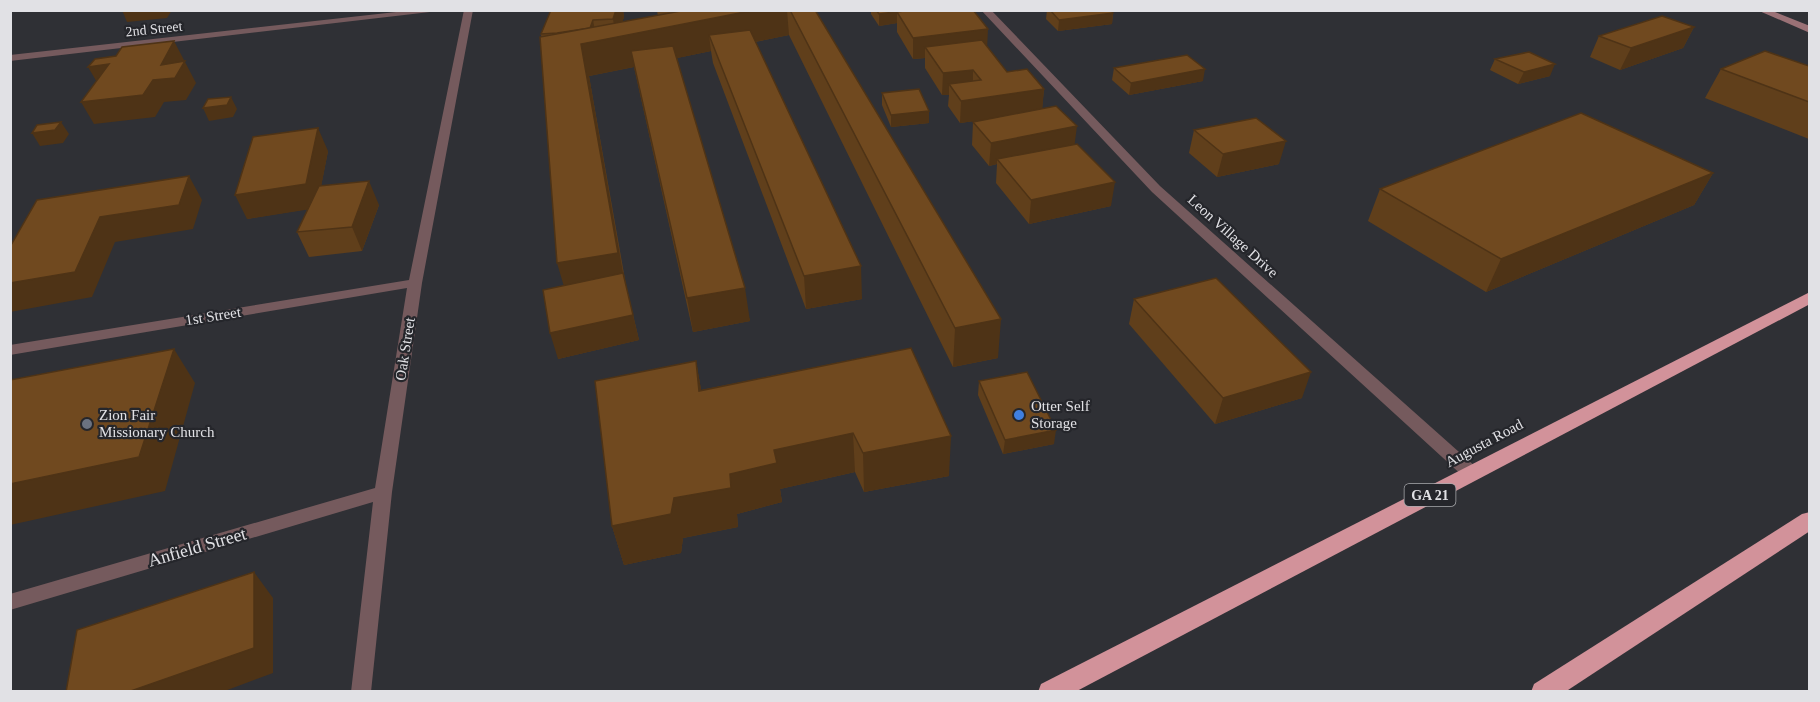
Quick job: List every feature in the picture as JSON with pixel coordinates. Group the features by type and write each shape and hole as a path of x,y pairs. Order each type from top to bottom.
{"highway":[{"name":"Augusta Road","path":"1050,692 1809,297"},
{"path":"1543,692 1809,520"}],"street":[{"name":"2nd Street","path":"10,58 443,10"},
{"name":"Oak Street","path":"361,692 383,492 415,283 469,10"},
{"name":"Leon Village Drive","path":"985,10 1156,189 1471,473"},
{"path":"1761,10 1809,30"},
{"name":"1st Street","path":"10,350 415,283"},
{"name":"Anfield Street","path":"10,602 383,492"}],"building":[{"path":"551,10 616,10 613,19 593,20 590,28 541,34"},
{"path":"686,10 755,10 581,44 618,253 557,263 540,37"},
{"path":"790,10 815,10 1001,319 955,328"},
{"path":"876,10 909,10 879,14"},
{"path":"973,10 988,29 913,38 897,12"},
{"path":"1050,10 1111,10 1113,13 1059,20"},
{"path":"1662,16 1694,27 1631,48 1599,36"},
{"path":"750,30 861,266 804,276 709,35"},
{"path":"982,40 1007,72 1027,69 1044,89 961,101 949,84 981,80 973,70 943,73 925,47"},
{"path":"174,41 161,65 185,61 175,78 153,80 143,95 81,102 109,64 88,67 95,59 116,56 122,47"},
{"path":"673,46 745,288 687,298 631,51"},
{"path":"1765,51 1809,66 1809,102 1721,69"},
{"path":"1529,52 1555,64 1524,72 1495,59"},
{"path":"1187,55 1205,69 1131,83 1114,68"},
{"path":"919,89 929,111 891,115 882,93"},
{"path":"231,97 227,105 203,108 208,99"},
{"path":"1056,106 1077,126 991,143 973,122"},
{"path":"1581,113 1713,173 1501,259 1380,189"},
{"path":"1256,118 1286,141 1223,154 1194,130"},
{"path":"61,122 55,130 32,133 37,125"},
{"path":"318,128 306,184 235,195 253,137"},
{"path":"1077,144 1115,182 1031,200 997,159"},
{"path":"189,176 179,205 100,217 75,272 10,283 10,247 37,200"},
{"path":"369,181 352,227 297,232 319,186"},
{"path":"623,273 633,315 550,333 543,290"},
{"path":"1216,278 1311,372 1223,398 1134,299"},
{"path":"911,348 951,436 863,453 853,433 774,450 777,463 730,474 731,488 674,498 671,514 612,526 595,381 696,361 699,391"},
{"path":"174,349 139,457 10,484 10,380"},
{"path":"1027,372 1056,430 1005,440 979,381"},
{"path":"254,572 254,648 128,692 66,692 77,630"}],"place":[{"name":"Otter Self Storage","path":"1019,415"},
{"name":"Zion Fair Missionary Church","path":"87,424"}]}
